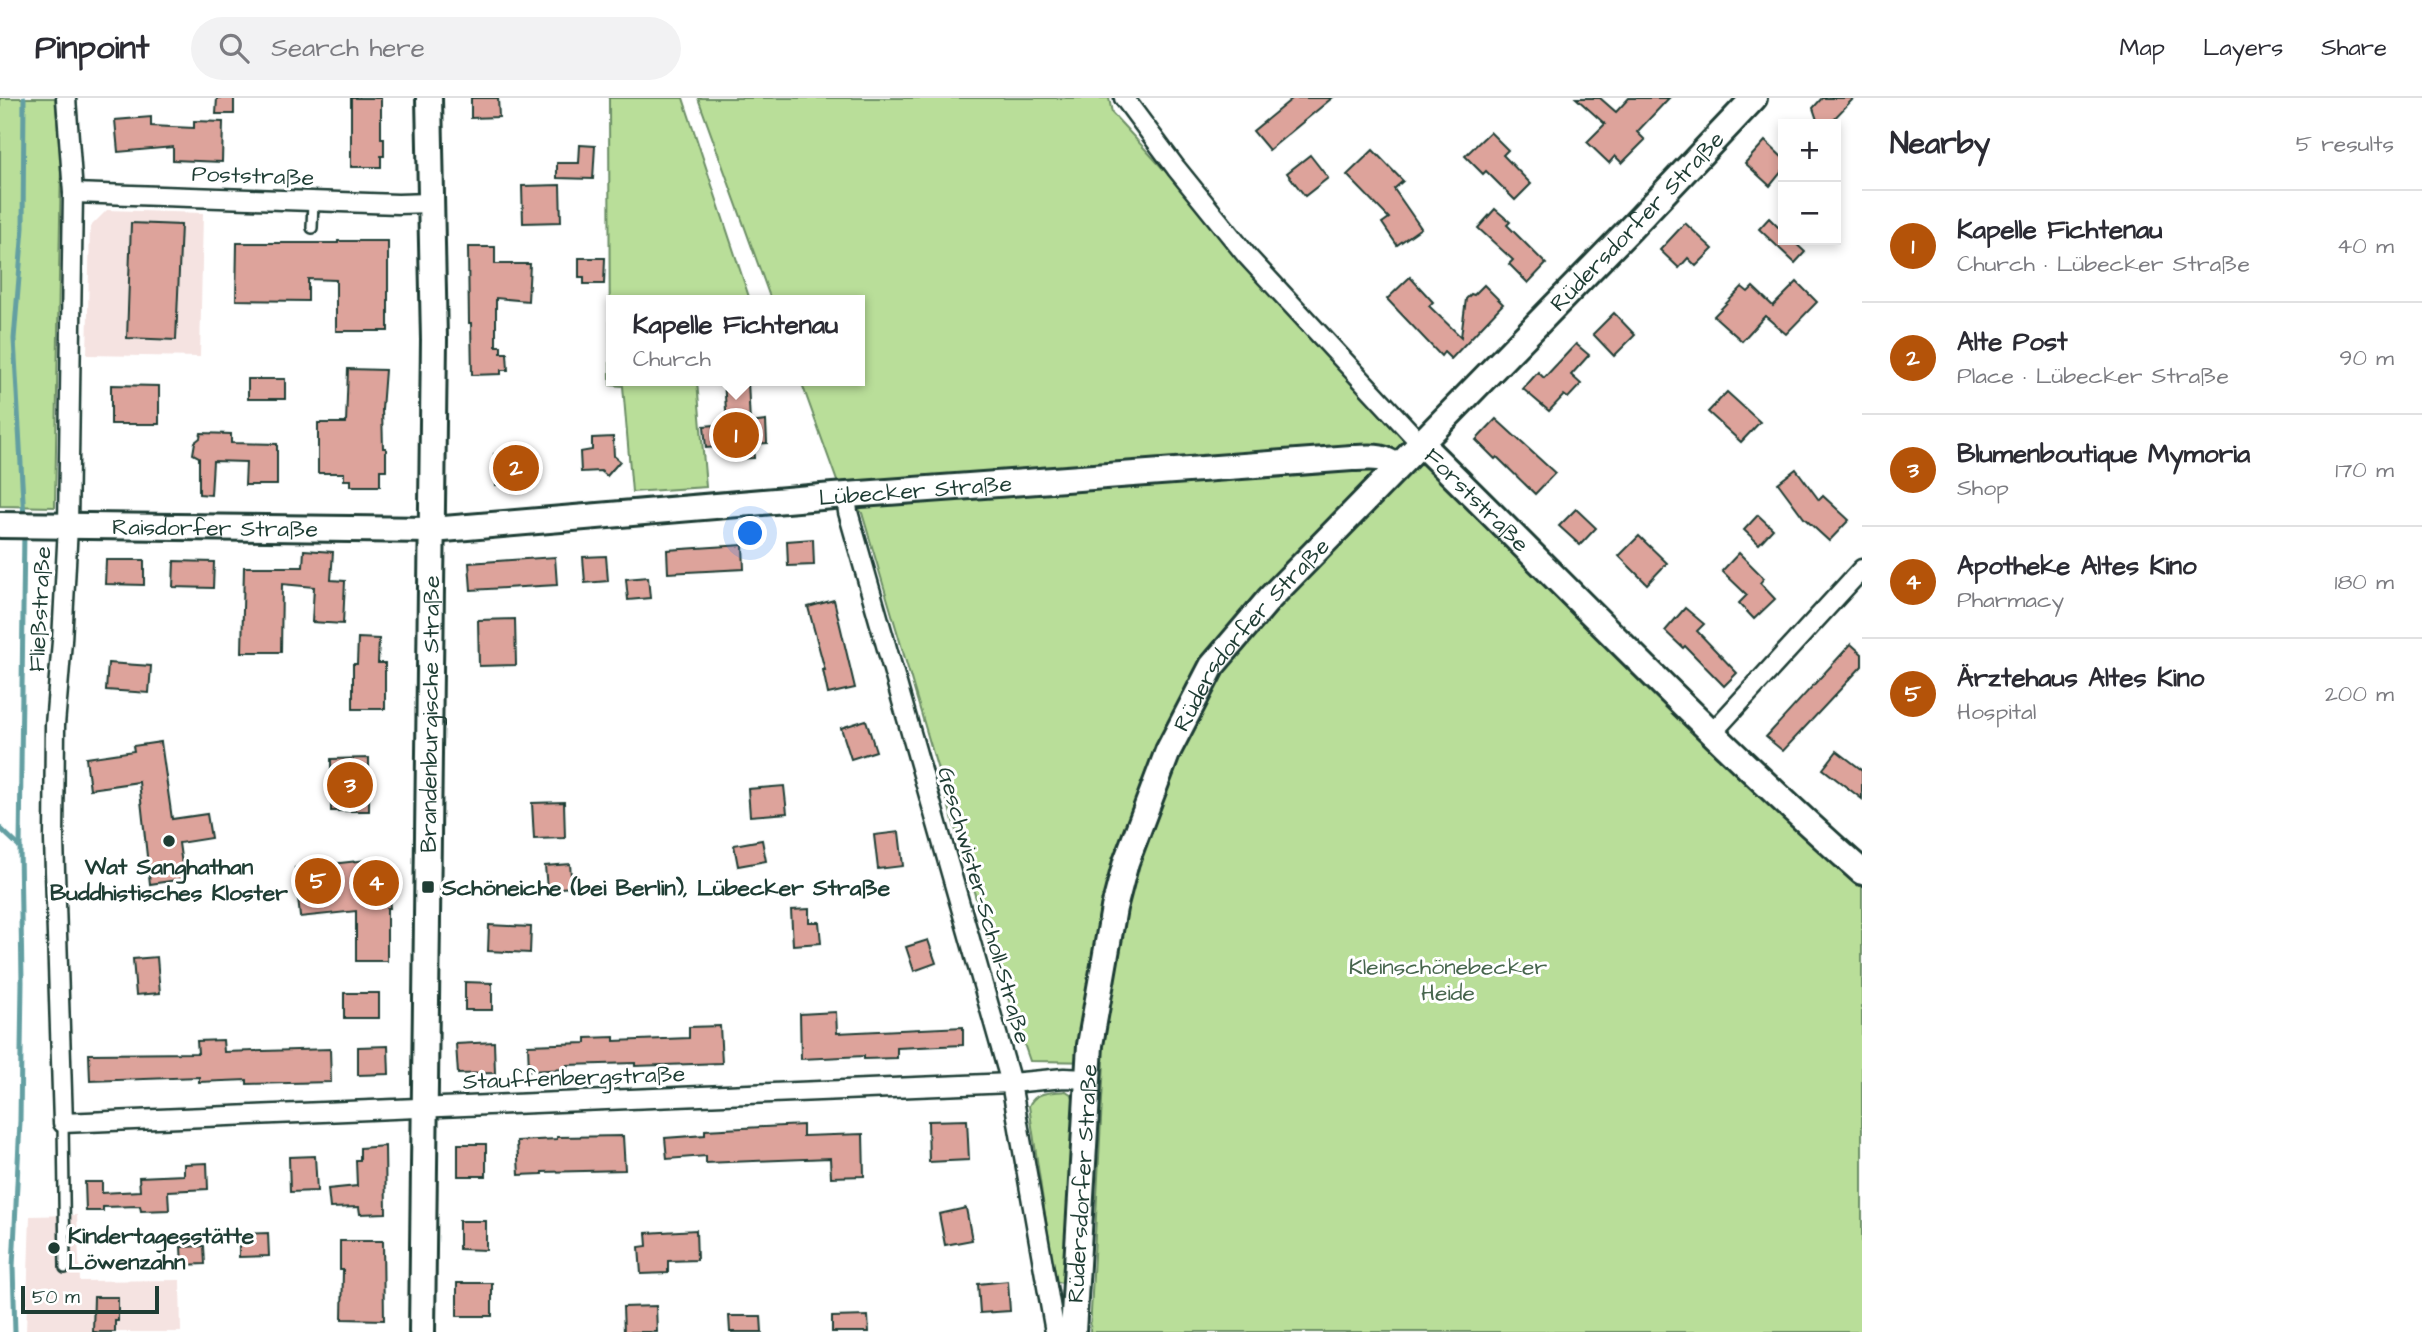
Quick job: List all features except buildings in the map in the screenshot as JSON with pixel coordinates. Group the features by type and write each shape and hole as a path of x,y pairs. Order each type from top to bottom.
{"street":[{"name":"Fließstraße","path":"63,1123 54,840 55,724 68,526 74,193 66,98"},
{"name":"Brandenburgische Straße","path":"422,1332 434,340 429,98"},
{"name":"Forststraße","path":"1124,98 1247,256 1421,444 1711,734 1862,873"},
{"name":"Rüdersdorfer Straße","path":"1073,1332 1087,1079 1104,956 1126,862 1168,751 1212,666 1236,636 1397,467 1754,98"},
{"name":"Poststraße","path":"74,193 398,204 431,202"},
{"name":"Lübecker Straße","path":"432,530 1352,458 1378,457 1397,467"},
{"name":"Geschwister-Scholl-Straße","path":"846,496 1010,1083 1055,1332"},
{"name":"Raisdorfer Straße","path":"4,525 432,530"},
{"path":"1711,734 1862,569"},
{"name":"Stauffenbergstraße","path":"63,1123 1087,1079"}],"lane":[{"path":"312,228 313,201"},
{"path":"63,1123 65,1268"}],"shaded area":[{"path":"107,210 203,213 200,357 87,355 90,227"},
{"name":"Kindertagesstätte Löwenzahn","path":"77,1215 80,1281 180,1280 181,1332 26,1332 30,1216"}],"green space":[{"path":"0,98 55,98 61,163 55,507 0,506"},
{"path":"609,98 683,98 748,295 610,295"},
{"name":"Kleinschönebecker Heide","path":"698,98 1109,98 1112,113 1524,563 1862,885 1862,1332 1090,1332 1104,1062 1030,1061 990,946 862,513 837,481 803,386 865,386 865,295 769,295"},
{"path":"623,386 697,386 706,487 632,492"},
{"path":"1066,1091 1072,1095 1075,1102 1065,1283 1055,1282 1029,1106 1039,1095"}],"waterway":[{"path":"24,98 23,228 14,339 24,518"},
{"path":"15,1332 13,1267 20,1121 22,982 20,847 24,531"},
{"path":"0,828 20,847"}],"place":[{"name":"Kapelle Fichtenau","path":"736,435"},
{"name":"Alte Post","path":"516,468"},
{"name":"Blumenboutique Mymoria","path":"350,785"},
{"name":"Wat Sanghathan Buddhistisches Kloster","path":"169,841"},
{"name":"Ärztehaus Altes Kino","path":"318,881"},
{"name":"Apotheke Altes Kino","path":"376,883"},
{"name":"Schöneiche (bei Berlin), Lübecker Straße","path":"428,887"},
{"name":"Kindertagesstätte Löwenzahn","path":"54,1248"}]}
